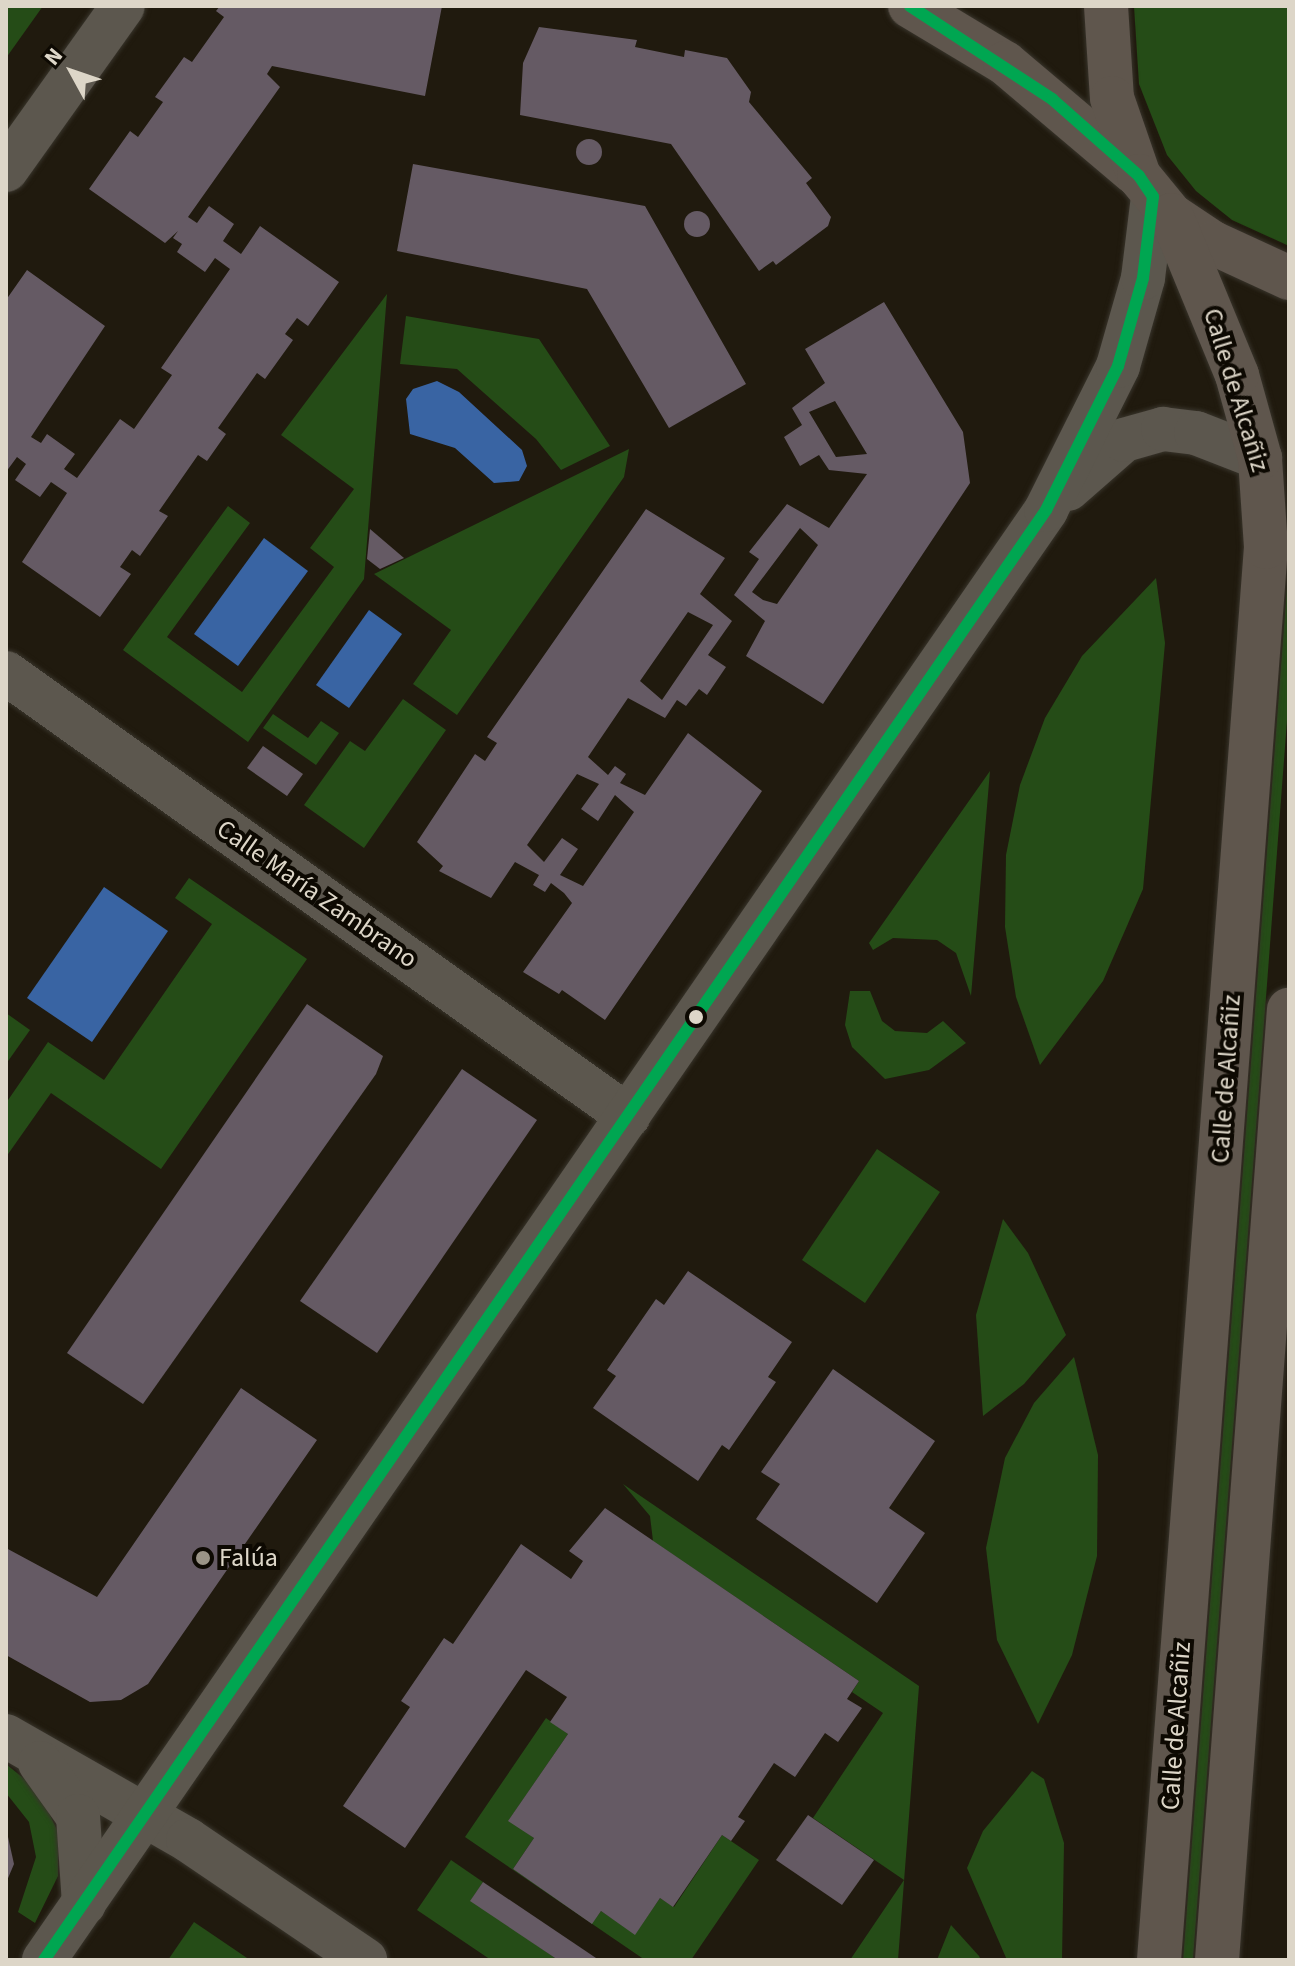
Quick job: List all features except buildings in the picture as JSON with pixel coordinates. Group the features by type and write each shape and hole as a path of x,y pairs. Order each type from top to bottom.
{"main road":[{"path":"910,6 1005,63 1155,196 1244,261 1289,278"},
{"name":"Calle de Alcañiz","path":"1106,6 1112,98 1237,375 1260,458 1266,547 1159,1960"},
{"path":"1217,1960 1289,1010"}],"street":[{"path":"6,170 123,6"},
{"path":"44,1960 1046,510 1118,366 1143,278 1155,196"},
{"path":"1046,510 1106,454 1147,432 1196,433 1260,458"},
{"name":"Calle María Zambrano","path":"6,673 628,1116"},
{"path":"13,1740 144,1815 365,1960"},
{"path":"13,1740 53,1775 78,1816 84,1904"}],"green space":[{"path":"6,6 43,6 6,58"},
{"path":"1134,6 1289,6 1289,246 1232,220 1196,191 1167,155 1139,84"},
{"path":"387,294 364,579 248,742 123,650 228,506 250,523 167,637 242,692 334,567 310,548 354,489 281,435"},
{"path":"406,316 539,339 610,446 561,470 536,439 457,369 400,364"},
{"path":"629,449 624,477 457,715 413,684 451,630 374,574"},
{"path":"1289,560 1289,694 1193,1960 1183,1960"},
{"path":"1156,578 1165,643 1143,889 1103,981 1040,1065 1016,997 1005,927 1006,855 1020,785 1045,718 1082,656"},
{"path":"403,699 446,730 364,848 304,805 350,741 365,751"},
{"path":"273,714 308,738 321,721 339,733 316,765 263,728"},
{"path":"990,771 971,996 956,953 937,940 893,938 873,950 869,943"},
{"path":"189,878 307,959 161,1169 51,1093 6,1157 6,1103 48,1042 104,1080 212,924 175,898"},
{"path":"850,991 870,991 882,1021 895,1031 927,1033 943,1021 966,1043 929,1070 885,1079 852,1047 845,1025"},
{"path":"6,1013 30,1030 6,1064"},
{"path":"877,1149 940,1192 865,1303 802,1260"},
{"path":"1003,1219 1028,1253 1066,1335 1024,1384 983,1416 976,1315"},
{"path":"1074,1357 1098,1455 1097,1556 1072,1655 1038,1724 997,1640 986,1548 1005,1458 1034,1403"},
{"path":"623,1484 919,1686 898,1960 850,1960 904,1880 813,1818 883,1713 852,1692 859,1681 653,1541 650,1516"},
{"path":"546,1718 568,1734 509,1820 534,1838 513,1869 592,1923 601,1911 635,1934 660,1898 674,1907 722,1835 759,1860 691,1960 645,1960 465,1837"},
{"path":"6,1764 38,1790 58,1832 58,1876 35,1923 18,1912 36,1857 29,1822 6,1793"},
{"path":"1032,1771 1044,1779 1064,1843 1062,1960 1007,1960 967,1868 983,1831"},
{"path":"451,1860 483,1882 471,1900 558,1960 491,1960 417,1910"},
{"path":"194,1922 250,1960 168,1960"},
{"path":"951,1925 979,1956 981,1960 937,1960"}],"water":[{"path":"437,381 459,392 522,450 527,466 519,481 494,483 455,448 410,434 406,399 413,389"},
{"path":"264,538 308,571 238,666 194,634"},
{"path":"369,610 402,634 349,708 316,685"},
{"path":"104,887 168,931 92,1042 27,998"}],"transit line":[{"path":"910,6 1052,99 1139,176 1153,197"},
{"path":"44,1960 1046,510 1118,366 1143,278 1153,197"}],"place":[{"name":"Falúa","path":"203,1558"}]}
